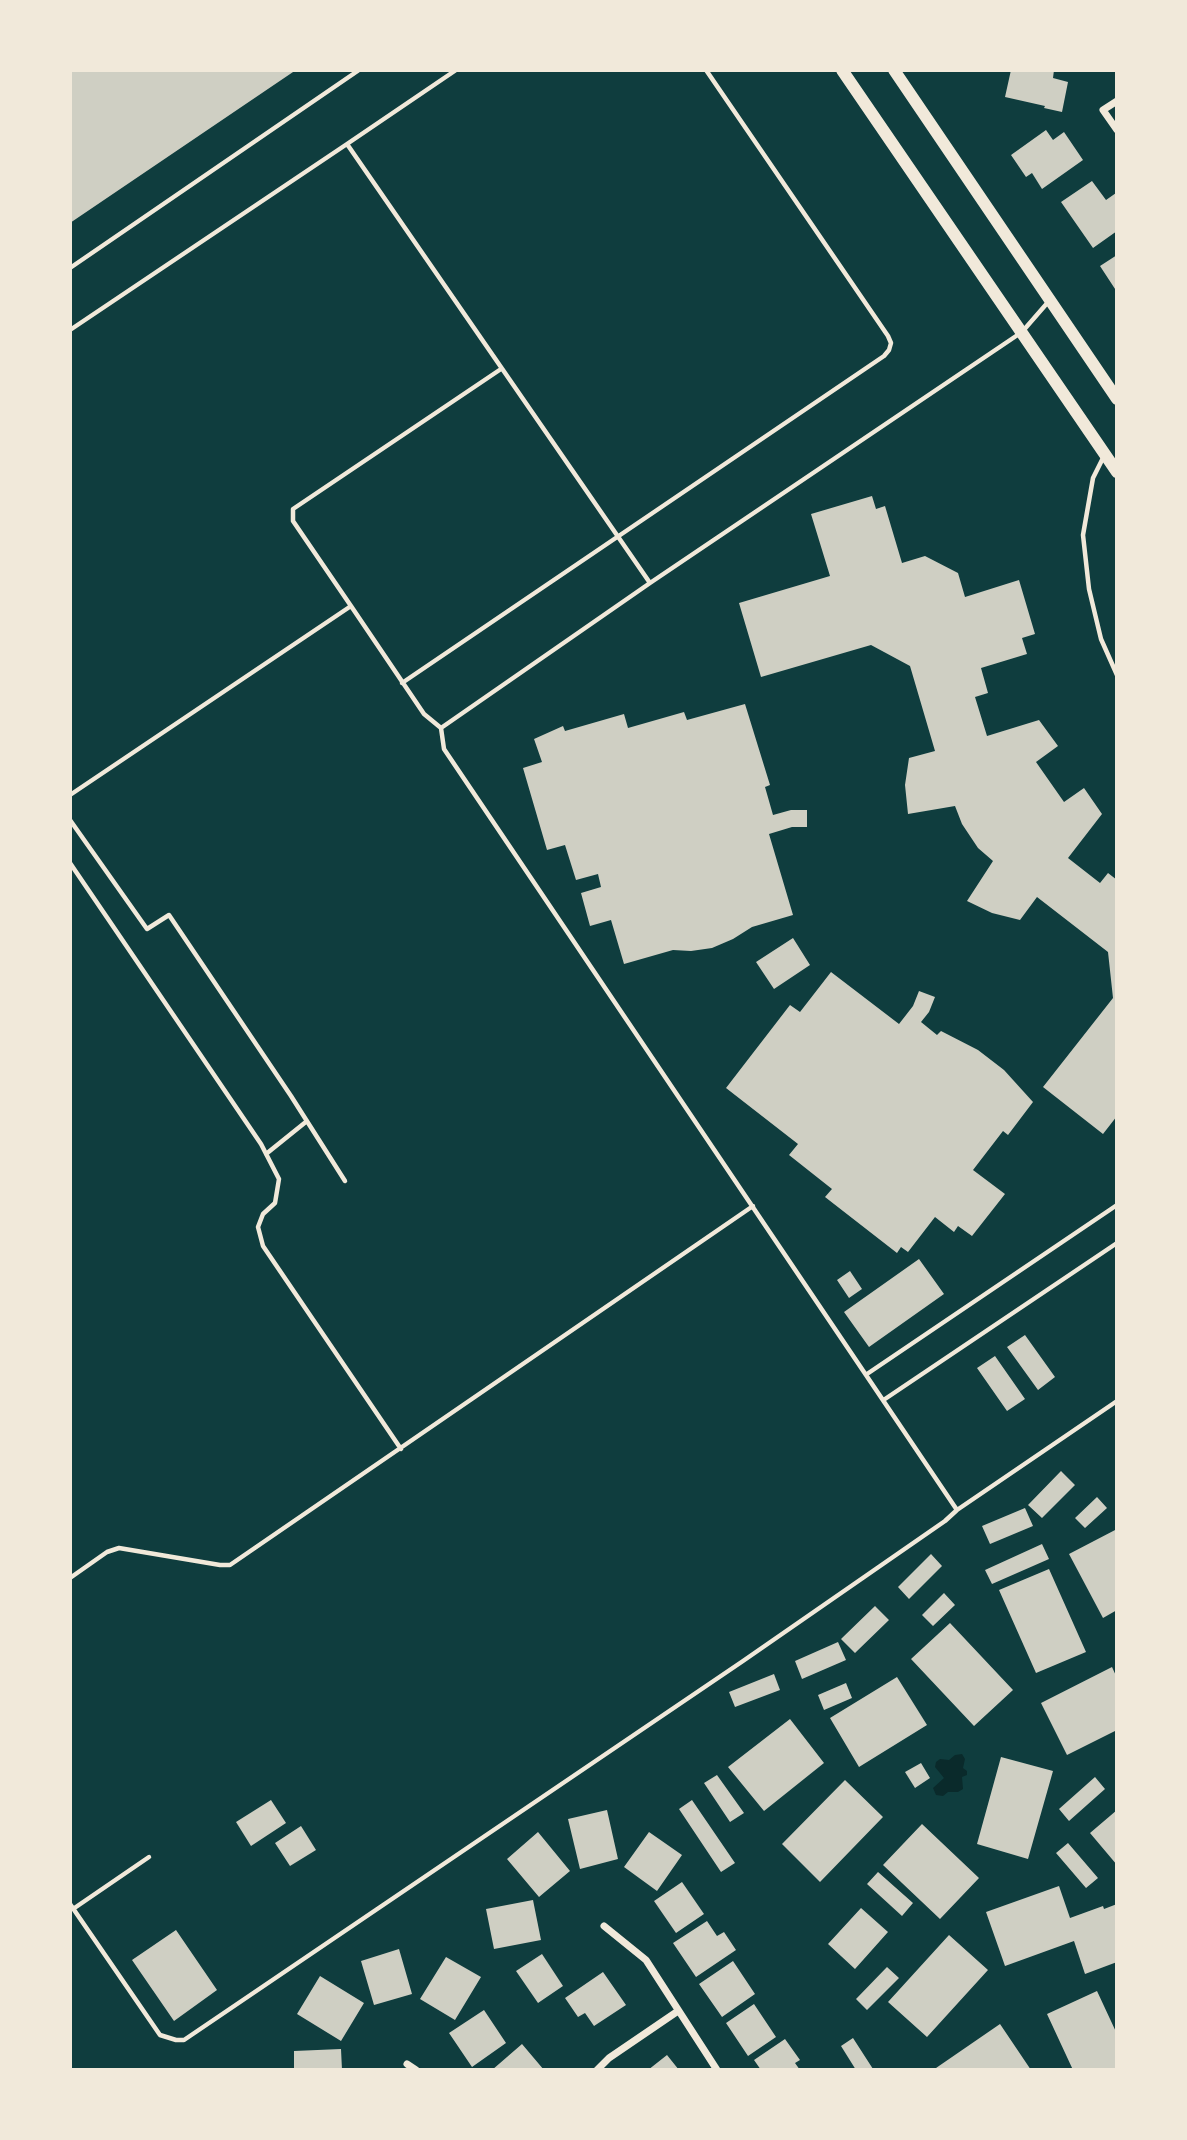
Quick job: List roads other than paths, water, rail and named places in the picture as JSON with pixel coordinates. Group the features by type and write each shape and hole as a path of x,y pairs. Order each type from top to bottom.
{"main road":[{"path":"842,70 1117,472"},
{"path":"894,70 1117,399"}],"street":[{"path":"1117,101 1103,110 1117,130"},
{"path":"604,1926 646,1960 717,2070"},
{"path":"597,2070 609,2058 678,2011"},
{"path":"407,2064 416,2070"}],"lane":[{"path":"70,268 359,70"},
{"path":"70,330 456,70"},
{"path":"402,683 884,356 891,343 706,70"},
{"path":"346,144 650,583"},
{"path":"441,728 650,583 1022,332 1049,301"},
{"path":"501,369 293,509 293,521 424,714 441,728 444,749 885,1399 957,1510"},
{"path":"1105,454 1093,478 1083,535 1089,589 1101,639 1117,675"},
{"path":"70,795 351,606"},
{"path":"70,820 148,929 169,915 345,1181"},
{"path":"70,863 266,1154 279,1179 275,1203 263,1214 258,1227 263,1246 401,1449"},
{"path":"266,1154 307,1121"},
{"path":"867,1374 1117,1205"},
{"path":"70,1578 107,1552 119,1548 230,1565 753,1206"},
{"path":"885,1399 1117,1243"},
{"path":"149,1857 72,1906 160,2035 184,2040 743,1661 1117,1401"}],"water":[{"path":"962,1754 965,1759 963,1768 967,1771 967,1775 962,1777 963,1789 948,1792 943,1796 936,1795 933,1788 944,1778 935,1767 936,1762"}]}
